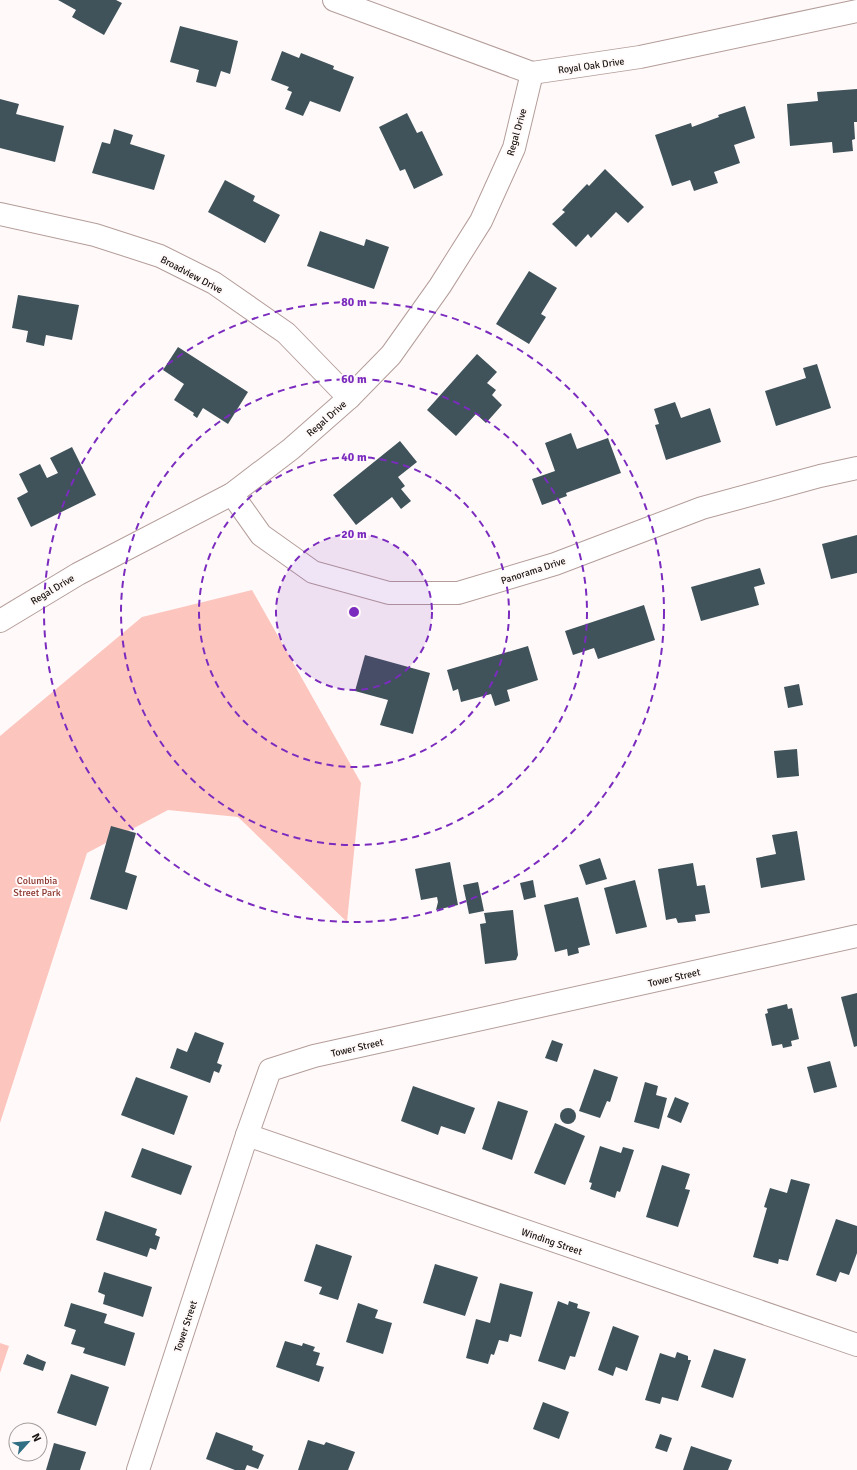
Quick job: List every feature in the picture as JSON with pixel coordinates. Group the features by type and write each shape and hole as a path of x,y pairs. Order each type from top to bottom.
{"street":[{"name":"Royal Oak Drive","path":"334,0 532,73 640,57 813,9 857,11"},
{"name":"Regal Drive","path":"0,621 78,574 232,494 291,449 349,398 391,355 440,286 481,221 514,148 532,73"},
{"name":"Broadview Drive","path":"0,214 95,235 146,251 160,256 214,283 286,333 349,398"},
{"name":"Panorama Drive","path":"232,494 261,535 313,572 389,593 458,593 555,564 702,508 857,468"},
{"name":"Tower Street","path":"138,1470 247,1135 270,1070 322,1055 857,936"},
{"name":"Winding Street","path":"247,1135 857,1345"}],"green space":[{"name":"Columbia Street Park","path":"252,590 361,783 347,922 238,817 168,810 87,853 0,1123 0,736 142,617"},
{"path":"0,1343 9,1346 0,1373"}],"building":[{"path":"58,0 116,0 122,3 104,35 72,17 76,10"},
{"path":"180,26 238,41 230,74 221,71 216,87 196,82 199,70 170,62"},
{"path":"282,51 299,58 301,53 334,66 333,69 354,77 340,112 310,101 303,116 285,109 292,92 287,90 289,87 271,80"},
{"path":"857,89 857,122 854,122 855,139 852,140 853,151 833,153 832,142 790,146 787,104 818,101 817,92"},
{"path":"0,99 19,104 16,114 64,126 55,162 0,148"},
{"path":"745,106 755,138 734,145 740,163 714,172 718,183 694,191 690,180 672,186 655,135 691,123 692,127 719,117 718,115"},
{"path":"407,113 417,133 422,131 443,175 414,189 405,169 400,171 379,127"},
{"path":"114,129 133,135 130,144 165,155 154,190 92,173 102,142 110,144"},
{"path":"605,169 644,207 628,223 616,212 591,238 588,234 576,247 552,224 565,212 562,210 587,184 589,186"},
{"path":"225,180 255,196 253,201 280,215 265,243 208,212"},
{"path":"320,231 364,246 366,239 389,247 374,289 307,266"},
{"path":"529,271 557,288 541,314 546,317 529,344 496,324"},
{"path":"18,295 79,305 72,340 46,335 44,346 26,342 28,331 12,328"},
{"path":"178,347 248,392 228,424 203,408 197,418 193,415 194,413 174,400 184,384 163,370"},
{"path":"477,354 497,372 487,383 496,390 492,395 502,405 486,423 476,414 456,436 427,410"},
{"path":"817,364 831,408 776,426 765,391 806,378 803,368"},
{"path":"675,402 681,418 710,408 721,442 666,460 655,425 659,424 654,409"},
{"path":"571,433 577,449 608,438 621,473 566,493 567,496 542,505 532,479 555,471 545,443"},
{"path":"400,441 417,462 398,477 405,486 401,489 411,501 401,509 392,497 356,525 333,495"},
{"path":"72,447 96,495 31,527 17,498 28,492 19,474 40,464 47,478 58,473 50,458"},
{"path":"857,535 857,573 831,579 822,544"},
{"path":"760,568 765,584 754,587 759,605 701,621 691,587"},
{"path":"644,605 655,640 598,659 594,648 573,655 565,631"},
{"path":"528,646 538,680 507,690 510,701 495,706 491,694 461,702 458,689 453,691 447,670"},
{"path":"365,655 430,673 413,734 380,725 388,700 355,691"},
{"path":"799,684 803,705 788,708 784,687"},
{"path":"797,749 799,776 777,778 774,751"},
{"path":"111,826 136,833 125,872 137,876 127,910 90,899"},
{"path":"797,831 805,880 761,888 756,858 776,854 772,835"},
{"path":"600,858 607,879 586,885 579,865"},
{"path":"450,862 458,905 436,910 438,902 437,897 421,900 415,869"},
{"path":"693,863 697,886 705,885 710,913 695,915 696,921 678,923 676,918 666,920 658,869"},
{"path":"533,880 536,897 524,900 520,883"},
{"path":"635,880 647,927 616,934 604,888"},
{"path":"478,882 484,911 469,914 463,885"},
{"path":"578,897 590,945 578,948 579,953 568,956 567,949 555,952 544,905"},
{"path":"513,910 518,955 516,960 485,964 480,924 486,923 484,913"},
{"path":"857,993 857,1046 854,1047 841,997"},
{"path":"787,1004 788,1009 792,1008 799,1039 791,1041 792,1046 783,1048 782,1044 772,1046 765,1014 768,1013 767,1009"},
{"path":"195,1032 224,1043 217,1063 222,1065 219,1073 214,1071 210,1083 170,1068 177,1048 187,1052"},
{"path":"552,1040 563,1044 557,1062 545,1058"},
{"path":"830,1061 837,1087 814,1093 807,1067"},
{"path":"594,1069 618,1077 610,1102 607,1101 600,1118 579,1111"},
{"path":"136,1077 188,1096 174,1135 121,1115"},
{"path":"645,1082 658,1086 656,1095 667,1098 659,1129 634,1122"},
{"path":"413,1086 475,1108 465,1134 441,1126 438,1135 401,1121"},
{"path":"675,1097 689,1103 681,1123 667,1117"},
{"path":"498,1101 528,1111 512,1160 482,1149"},
{"path":"565,1108 571,1108 576,1113 574,1122 571,1124 565,1124 560,1119 560,1113"},
{"path":"555,1123 585,1136 565,1185 534,1173"},
{"path":"600,1146 621,1153 623,1147 634,1150 620,1192 617,1191 615,1198 590,1189 592,1183 589,1182"},
{"path":"142,1148 192,1166 181,1195 131,1177"},
{"path":"662,1165 690,1174 685,1189 690,1190 678,1227 646,1217"},
{"path":"791,1179 810,1184 788,1261 779,1259 778,1264 753,1257 767,1208 764,1207 770,1188 787,1193"},
{"path":"105,1211 157,1229 155,1235 160,1237 156,1250 150,1248 147,1257 96,1240"},
{"path":"836,1219 857,1226 857,1253 849,1275 840,1272 836,1282 816,1275"},
{"path":"316,1244 352,1256 338,1300 319,1294 322,1287 304,1281"},
{"path":"435,1264 478,1277 465,1316 423,1303"},
{"path":"104,1272 152,1287 143,1317 103,1304 105,1295 98,1292"},
{"path":"500,1283 533,1292 521,1337 510,1334 508,1342 499,1340 494,1355 491,1354 488,1364 466,1358 476,1319 490,1323"},
{"path":"558,1301 568,1305 569,1301 578,1304 577,1308 590,1312 575,1357 570,1356 565,1370 538,1361"},
{"path":"71,1303 107,1314 104,1323 135,1333 125,1366 83,1353 85,1348 71,1344 76,1330 64,1326"},
{"path":"358,1303 378,1310 375,1318 392,1323 383,1354 346,1342"},
{"path":"613,1326 639,1336 627,1371 616,1367 613,1376 598,1370"},
{"path":"285,1341 302,1346 303,1343 315,1347 313,1351 320,1353 316,1365 324,1367 319,1382 276,1367"},
{"path":"714,1349 746,1359 733,1398 701,1387"},
{"path":"677,1352 688,1356 688,1360 691,1360 678,1401 662,1397 660,1404 645,1400 660,1353 675,1358"},
{"path":"27,1354 46,1362 43,1371 23,1364"},
{"path":"71,1374 109,1387 96,1426 57,1413"},
{"path":"543,1402 569,1412 559,1439 533,1429"},
{"path":"216,1432 253,1446 252,1450 264,1455 258,1469 247,1465 245,1470 235,1470 206,1459"},
{"path":"660,1434 672,1438 667,1452 655,1448"},
{"path":"308,1440 324,1445 326,1442 355,1452 348,1470 298,1470"},
{"path":"54,1443 86,1452 80,1470 46,1470"},
{"path":"691,1446 732,1460 728,1470 683,1470"}]}
